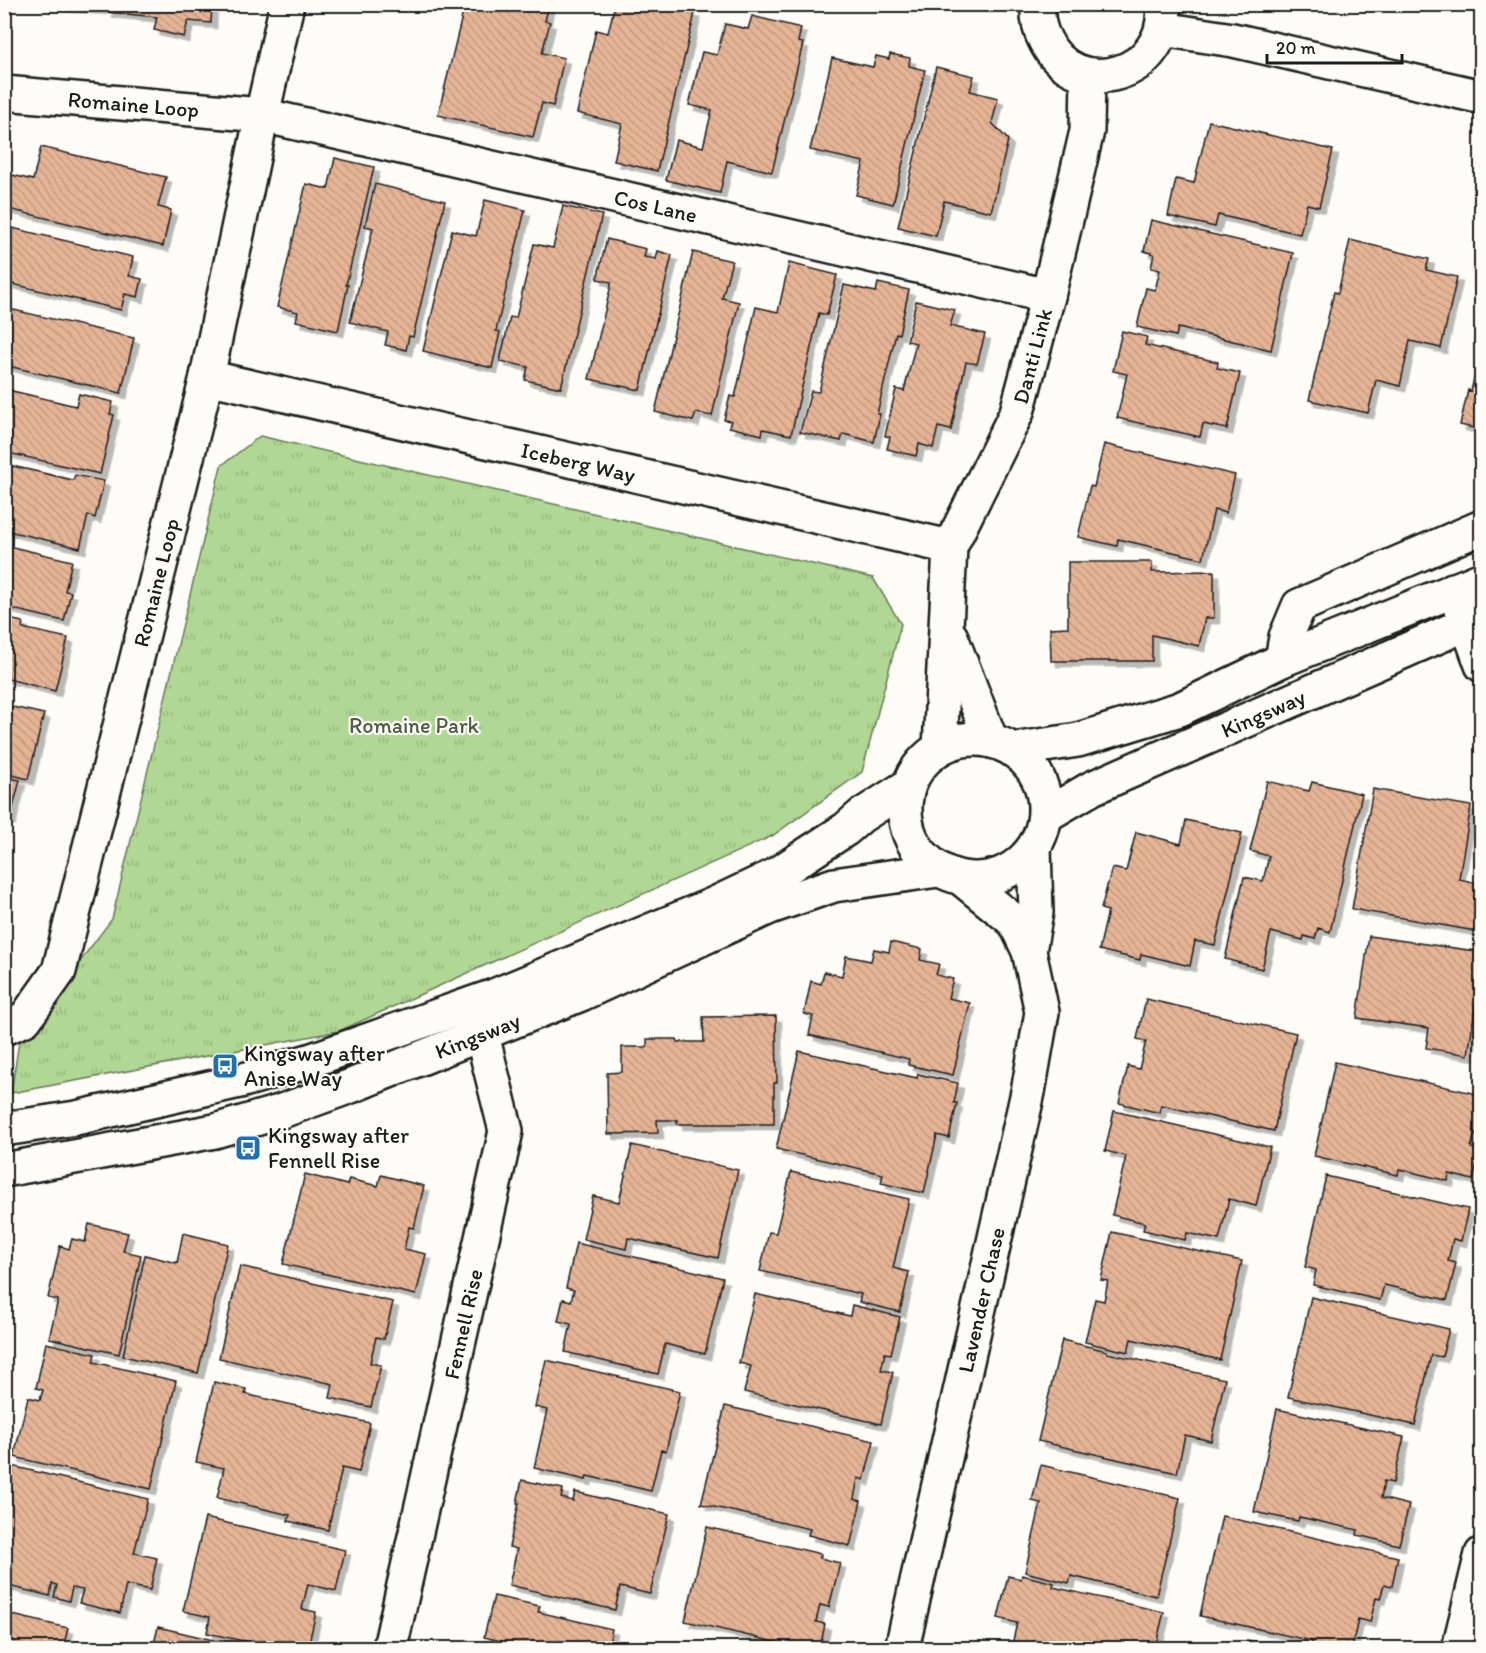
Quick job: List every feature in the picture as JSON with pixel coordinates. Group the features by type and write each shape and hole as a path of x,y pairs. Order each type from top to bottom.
{"street":[{"name":"Romaine Loop","path":"4,1028 25,1019 59,971 207,377 287,4"},
{"path":"1036,5 1039,28 1050,52 1067,67 1088,75 1117,74 1137,64 1153,49 1162,17 1233,40 1482,97"},
{"name":"Danti Link","path":"940,748 950,547 1017,412 1048,296 1087,131 1088,75"},
{"name":"Romaine Loop","path":"4,93 262,115"},
{"name":"Cos Lane","path":"262,115 1048,296"},
{"name":"Iceberg Way","path":"207,377 950,547"},
{"name":"Kingsway","path":"1282,660 1286,637 1299,606 1482,527"},
{"path":"1467,585 1482,665"},
{"name":"Kingsway","path":"1002,746 1078,740 1180,709 1282,660 1467,585"},
{"name":"Kingsway","path":"1046,815 1092,788 1474,620"},
{"name":"Danti Link","path":"947,627 1002,746"},
{"name":"Kingsway","path":"4,1129 76,1118 240,1081 312,1060 581,994 770,907 834,885 950,874 982,879 1003,874 1021,864 1034,848 1042,832 1046,815 1044,796 1038,778 1028,762 1002,746 973,739 940,748 926,758 908,786 904,810 909,834 920,854 950,874"},
{"name":"Kingsway","path":"4,1170 215,1131 279,1112 351,1086 479,1018 494,996 717,903 774,876 908,786"},
{"name":"Lavender Chase","path":"1029,951 1036,912 1034,848"},
{"name":"Lavender Chase","path":"902,1648 1028,1092 1042,1012 1029,951 1015,922 950,874"},
{"name":"Fennell Rise","path":"390,1648 506,1131 479,1018"},
{"path":"1459,1648 1482,1554"}],"green space":[{"name":"Romaine Park","path":"260,436 873,578 901,624 862,772 772,836 339,1031 11,1093 19,1042 112,919 221,466"}],"building":[{"path":"63,4 102,4 101,9 63,6"},
{"path":"107,4 212,4 211,23 188,21 184,37 154,30 157,17 107,12"},
{"path":"465,4 549,4 545,21 550,22 542,53 564,58 553,106 542,103 533,137 438,115"},
{"path":"615,4 635,7 635,4 659,4 695,13 657,171 614,161 622,124 577,113 596,30 608,33"},
{"path":"752,16 801,28 798,42 803,43 772,172 727,161 720,193 666,180 676,140 703,147 712,110 689,105 702,52 717,55 725,24 748,29"},
{"path":"890,54 910,58 909,66 925,70 893,204 856,195 864,162 810,150 832,58 873,67 876,56 889,59"},
{"path":"936,67 974,76 970,91 998,98 992,123 1008,140 991,212 944,201 936,236 898,227"},
{"path":"1209,121 1333,150 1319,207 1307,204 1300,234 1218,215 1215,227 1168,216 1176,179 1194,183"},
{"path":"41,147 166,177 158,207 171,210 163,246 4,208 4,173 33,180"},
{"path":"335,158 374,167 346,285 348,285 338,331 296,321 298,312 277,307 306,184 328,189"},
{"path":"375,184 445,201 413,337 409,336 406,350 385,345 388,332 350,322 373,228 365,226"},
{"path":"485,200 525,210 496,331 500,332 492,368 423,351 452,230 476,236"},
{"path":"563,206 602,215 561,388 525,380 528,367 500,361 510,317 516,318 534,244 553,248"},
{"path":"1151,220 1293,253 1271,350 1178,328 1176,336 1137,327 1146,288 1155,290 1160,270 1151,268 1154,254 1144,251"},
{"path":"4,226 133,257 129,276 142,279 138,297 125,294 121,310 4,282"},
{"path":"607,239 646,249 644,257 656,259 658,251 672,255 640,390 589,379 611,285 611,282 597,279"},
{"path":"1350,240 1429,259 1426,270 1457,277 1441,348 1410,341 1400,386 1376,380 1368,413 1309,400 1334,292 1338,293"},
{"path":"693,252 732,261 722,298 739,302 712,416 696,413 693,421 655,412"},
{"path":"789,263 837,275 827,315 819,313 791,435 763,429 762,435 729,427 731,421 724,420 730,396 735,397 756,307 778,312"},
{"path":"878,283 909,290 899,334 896,333 877,414 880,414 874,442 843,434 841,441 800,432 811,391 819,392 844,285 876,292"},
{"path":"4,297 7,297 5,308 134,338 121,393 4,365"},
{"path":"916,301 955,310 950,326 985,334 977,364 966,362 951,430 938,427 933,448 919,444 916,456 887,449 890,437 885,436 896,389 904,391 916,343 907,341"},
{"path":"1122,331 1147,337 1145,345 1218,362 1217,368 1240,373 1227,429 1203,424 1200,437 1117,418 1127,374 1113,371"},
{"path":"1482,344 1482,430 1460,425"},
{"path":"4,389 76,406 79,394 113,402 110,414 114,415 100,474 4,452"},
{"path":"1104,444 1235,475 1226,513 1214,510 1203,559 1118,539 1117,546 1078,537 1090,486 1094,487"},
{"path":"4,464 73,480 75,475 104,481 95,518 88,515 80,548 4,530"},
{"path":"4,545 72,561 65,591 71,592 64,621 4,607"},
{"path":"1068,562 1152,562 1152,572 1214,571 1214,618 1205,618 1199,646 1152,635 1152,661 1051,661 1050,628 1068,627"},
{"path":"4,618 23,622 22,628 68,638 55,691 4,678"},
{"path":"4,705 44,714 28,779 4,773"},
{"path":"4,777 20,780 10,819 5,818 4,821"},
{"path":"1267,781 1309,791 1312,782 1362,794 1330,932 1318,928 1315,939 1304,936 1303,940 1271,932 1262,969 1225,959 1244,877 1263,881 1269,856 1250,851"},
{"path":"1373,789 1471,806 1459,879 1482,884 1481,932 1352,909"},
{"path":"1186,820 1242,833 1215,945 1195,941 1190,966 1141,954 1140,960 1099,950 1108,911 1101,909 1112,868 1126,871 1136,832 1181,844"},
{"path":"1369,936 1482,952 1482,996 1477,995 1468,1055 1426,1048 1429,1028 1357,1018"},
{"path":"891,942 922,949 920,960 939,964 936,975 953,979 948,998 970,1003 953,1075 908,1065 909,1059 809,1035 813,1016 804,1014 811,981 821,984 824,972 842,976 846,956 871,961 874,949 889,952"},
{"path":"1146,999 1296,1033 1274,1131 1161,1105 1160,1113 1119,1103 1128,1066 1139,1069 1146,1041 1137,1039"},
{"path":"776,1016 777,1083 774,1083 774,1124 677,1124 678,1120 657,1120 658,1133 608,1134 607,1073 622,1072 622,1047 647,1047 647,1039 704,1042 703,1017"},
{"path":"799,1051 917,1078 918,1074 958,1083 954,1103 957,1103 949,1138 937,1135 924,1193 881,1183 883,1174 776,1149"},
{"path":"1335,1062 1482,1095 1482,1135 1475,1133 1471,1148 1480,1150 1473,1180 1449,1174 1448,1181 1399,1169 1398,1175 1314,1156"},
{"path":"1114,1111 1270,1147 1256,1206 1229,1199 1219,1240 1187,1233 1185,1240 1143,1230 1145,1223 1112,1215 1126,1156 1105,1151"},
{"path":"632,1145 738,1170 718,1258 628,1238 626,1249 583,1239 593,1196 619,1202"},
{"path":"791,1172 909,1199 893,1268 909,1272 900,1312 859,1302 861,1294 760,1271 769,1232 776,1233"},
{"path":"305,1174 347,1185 349,1179 378,1186 381,1175 424,1186 414,1228 409,1227 404,1249 426,1254 416,1295 283,1264"},
{"path":"1326,1176 1468,1209 1461,1241 1453,1239 1448,1261 1456,1263 1447,1300 1384,1285 1380,1300 1313,1285 1316,1270 1305,1267"},
{"path":"89,1224 128,1233 123,1251 141,1255 119,1354 49,1338 58,1300 48,1298 60,1246 69,1249 72,1239 85,1242"},
{"path":"1112,1232 1242,1261 1220,1360 1131,1339 1128,1352 1085,1342 1095,1299 1104,1301 1108,1281 1101,1280"},
{"path":"183,1233 228,1244 198,1373 123,1356 145,1255 177,1263"},
{"path":"576,1243 723,1278 705,1354 665,1344 658,1374 565,1352 571,1324 558,1321 563,1299 571,1301 574,1290 566,1288"},
{"path":"240,1266 393,1302 384,1339 376,1337 370,1363 381,1365 371,1407 330,1398 333,1384 219,1358"},
{"path":"755,1294 850,1316 852,1305 900,1317 891,1354 885,1353 881,1370 893,1372 881,1424 744,1392 751,1366 739,1363"},
{"path":"1311,1297 1449,1329 1442,1357 1431,1355 1415,1425 1288,1397"},
{"path":"1062,1340 1107,1351 1107,1353 1225,1379 1211,1441 1185,1435 1177,1473 1038,1441"},
{"path":"46,1343 95,1354 93,1362 176,1381 151,1489 14,1457 28,1397 40,1400 43,1390 36,1388"},
{"path":"546,1360 680,1391 666,1451 661,1450 651,1491 587,1476 586,1480 534,1468 547,1410 535,1407"},
{"path":"214,1382 246,1389 245,1394 370,1423 359,1472 342,1468 328,1530 288,1521 290,1515 217,1498 224,1468 196,1462"},
{"path":"725,1406 874,1441 864,1480 858,1478 854,1499 861,1501 850,1546 808,1535 810,1529 701,1504"},
{"path":"1277,1409 1404,1437 1393,1483 1384,1481 1381,1498 1409,1505 1399,1545 1357,1535 1358,1530 1299,1517 1298,1521 1254,1512"},
{"path":"4,1464 148,1499 134,1553 157,1558 150,1590 126,1585 120,1613 79,1603 83,1590 72,1588 69,1601 54,1597 57,1585 52,1584 50,1596 4,1585 4,1529 8,1516 4,1515"},
{"path":"1041,1465 1180,1498 1156,1596 1071,1576 1069,1583 1025,1572 1041,1503 1032,1501"},
{"path":"522,1480 563,1489 561,1498 573,1501 575,1492 669,1514 650,1594 620,1587 615,1610 509,1585 517,1549 509,1547"},
{"path":"1222,1516 1398,1557 1392,1586 1384,1584 1380,1599 1376,1598 1370,1622 1358,1619 1352,1648 1311,1647 1312,1641 1200,1616"},
{"path":"205,1518 345,1550 336,1591 308,1584 302,1609 316,1612 308,1648 275,1648 207,1633 210,1617 183,1611"},
{"path":"707,1527 821,1554 820,1558 840,1563 829,1607 820,1605 816,1622 825,1624 820,1648 773,1648 775,1642 685,1621"},
{"path":"1022,1575 1054,1583 1053,1587 1164,1612 1155,1648 1007,1648 1008,1644 1012,1645 1017,1623 998,1618 1008,1576 1021,1579"},
{"path":"494,1596 540,1606 538,1612 612,1629 608,1648 499,1648 501,1641 484,1637"},
{"path":"4,1613 68,1628 63,1648 4,1648"},
{"path":"158,1627 247,1648 153,1648"},
{"path":"1247,1640 1283,1648 1245,1648"}],"place":[{"name":"Kingsway after Anise Way","path":"225,1066"},
{"name":"Kingsway after Fennell Rise","path":"248,1148"}]}
